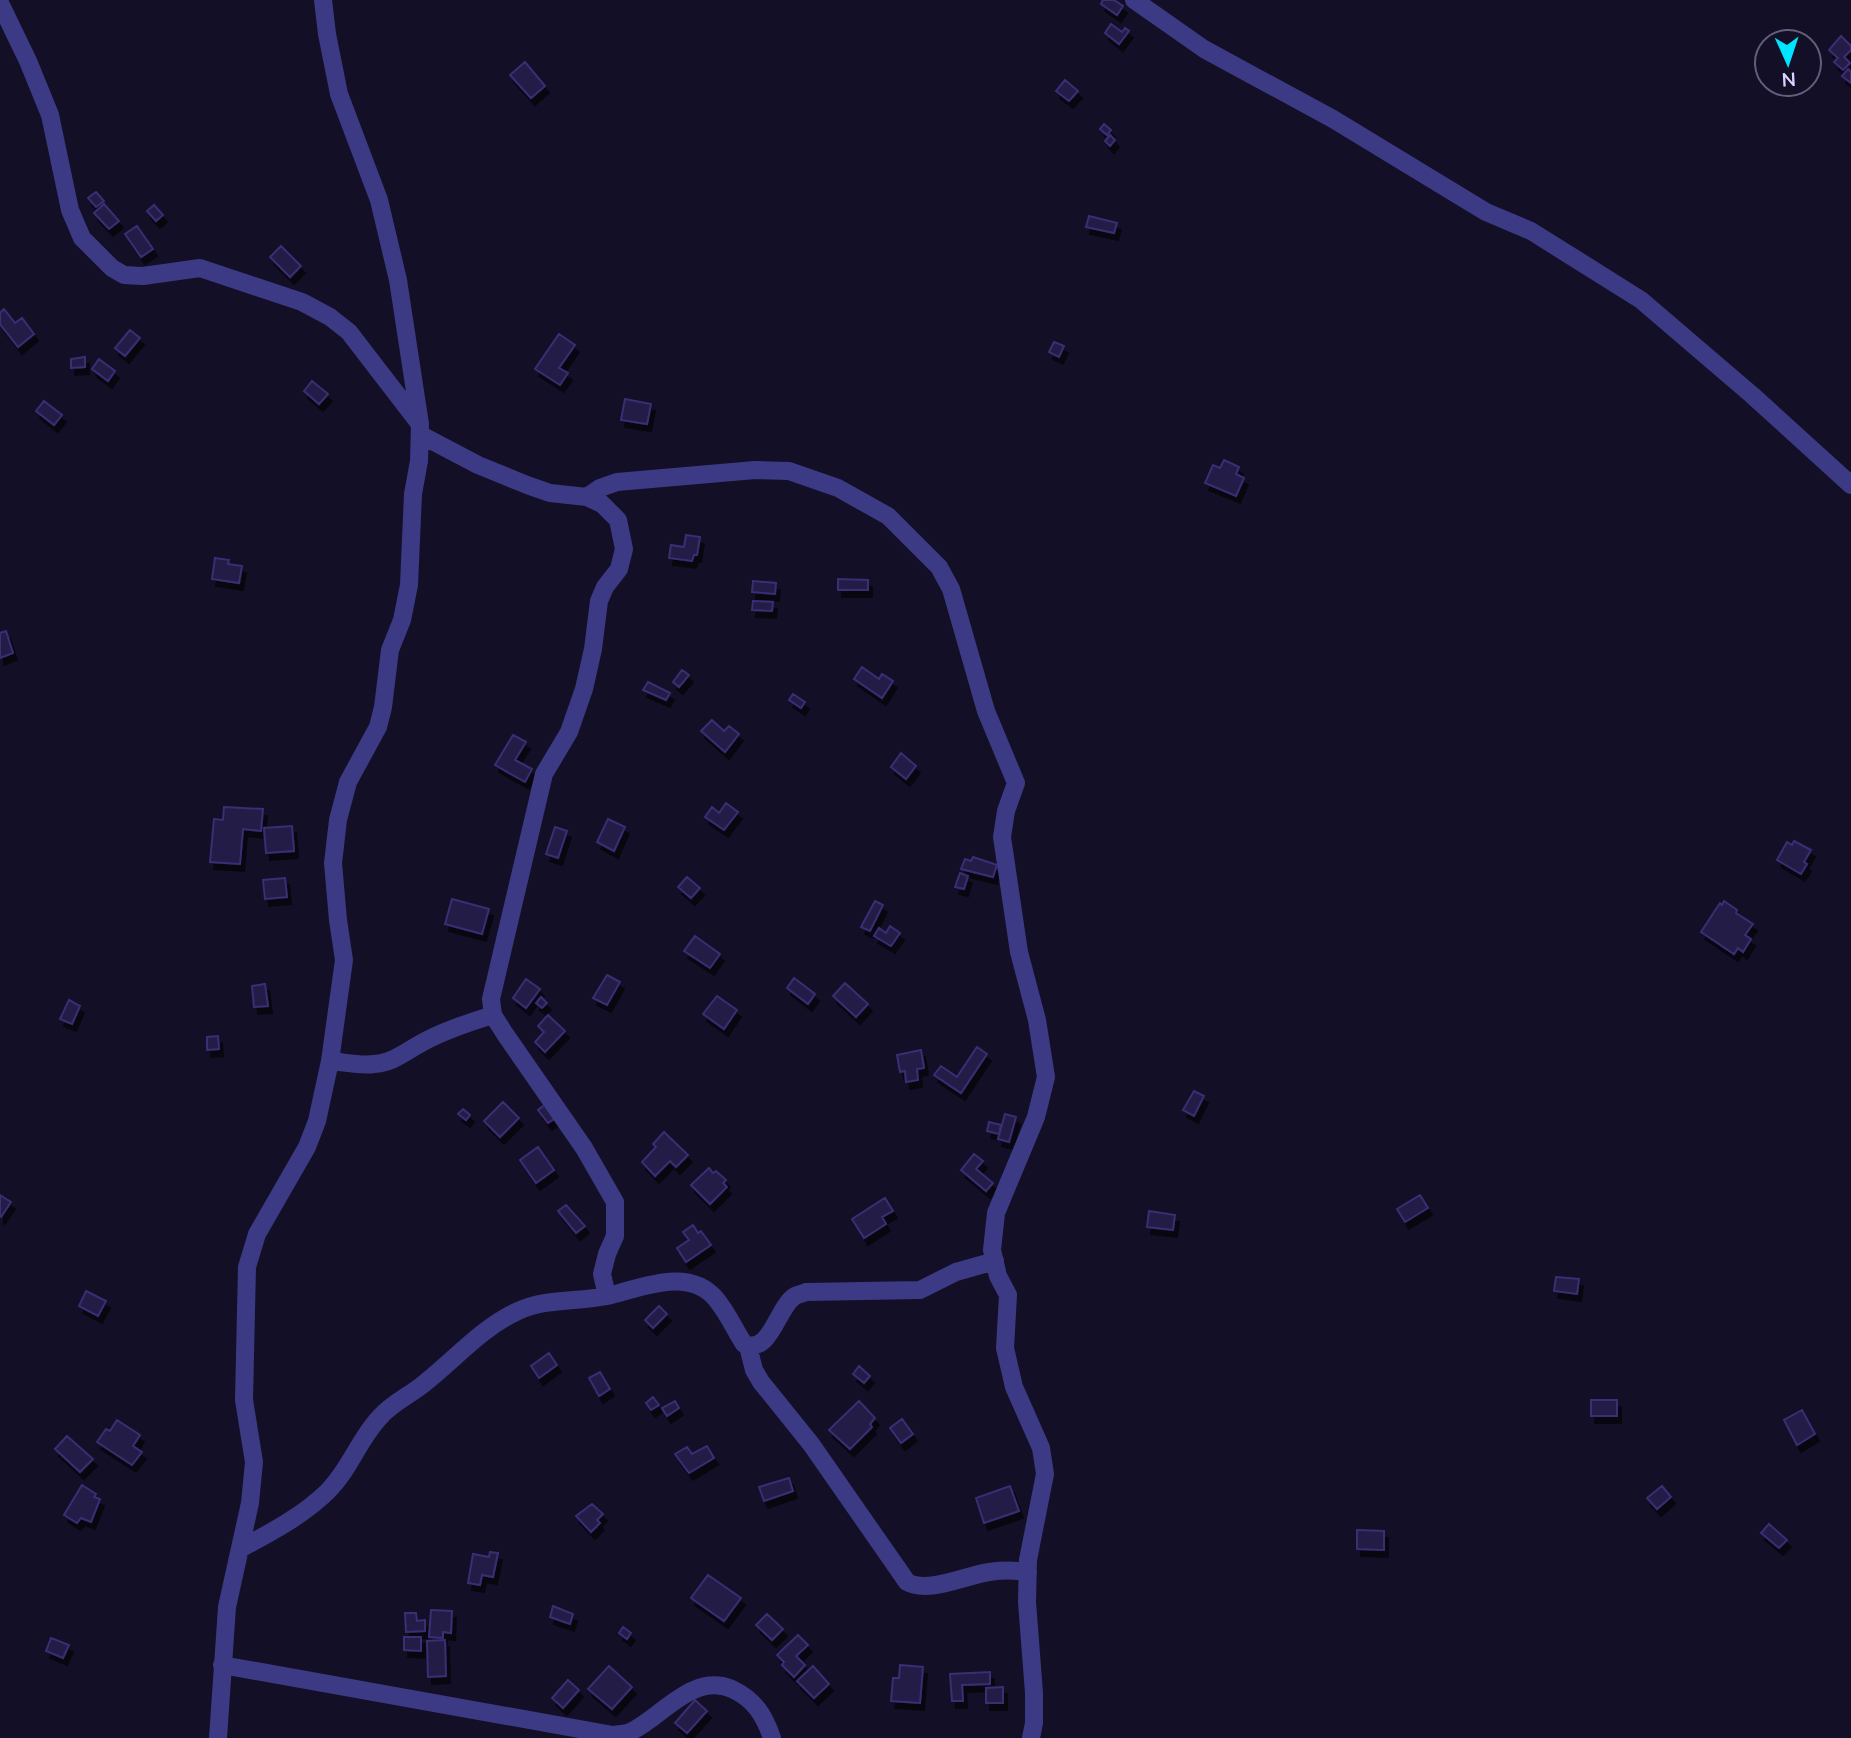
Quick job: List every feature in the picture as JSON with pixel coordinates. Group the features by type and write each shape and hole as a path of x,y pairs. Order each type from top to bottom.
{"street":[{"path":"218,1738 227,1607 250,1503 254,1462 244,1400 247,1267 257,1234 307,1147 317,1121 330,1061 344,960 333,863 338,820 348,782 378,727 383,707 390,650 402,620 409,585 413,494 419,461 420,430 398,280 379,200 338,94 323,0"},
{"path":"1134,0 1204,49 1333,119 1486,212 1531,231 1641,300 1851,485"},
{"path":"0,3 50,115 70,210 82,239 112,268 124,275 143,276 200,268 302,302 330,317 349,332 420,430 478,465 527,485 550,493 587,497 602,504 618,520 624,549 622,561 599,601 587,676 569,732 544,774 500,950 491,999 493,1015 584,1148 615,1202 615,1236 602,1274 607,1296"},
{"path":"587,497 600,488 617,482 755,470 789,471 838,488 888,516 939,567 951,589 986,710 1016,783 1003,822 1003,846 1019,952 1037,1020 1046,1077 1036,1117 1020,1161 996,1213 992,1251 998,1276 1008,1296 1006,1348 1014,1387 1041,1448 1045,1474 1028,1560 1027,1602 1034,1693 1031,1738"},
{"path":"330,1061 371,1065 384,1063 455,1026 493,1015"},
{"path":"748,1346 763,1342 796,1295 817,1292 919,1290 945,1276 995,1261"},
{"path":"240,1549 317,1501 343,1472 362,1440 390,1406 425,1384 478,1338 517,1312 537,1305 607,1296 659,1283 682,1281 701,1285 717,1299 748,1346 754,1370 761,1382 811,1444 907,1582 913,1586 924,1585 1009,1569 1028,1572"},
{"path":"222,1665 614,1735 629,1732 693,1690 710,1686 726,1687 740,1693 760,1709 772,1738"}],"building":[{"path":"1103,0 1114,0 1123,6 1117,15 1101,4"},
{"path":"1111,24 1122,32 1125,28 1129,31 1119,44 1105,33"},
{"path":"1841,36 1851,46 1851,50 1844,57 1850,63 1843,70 1834,62 1838,58 1829,50"},
{"path":"525,62 545,86 531,98 510,75"},
{"path":"1848,69 1851,72 1851,83 1842,76"},
{"path":"1065,80 1078,91 1069,101 1056,91"},
{"path":"1104,124 1111,130 1107,135 1100,129"},
{"path":"1110,135 1115,140 1110,146 1105,141"},
{"path":"96,192 104,201 96,207 88,198"},
{"path":"104,204 119,221 109,229 94,213"},
{"path":"154,205 163,215 156,221 147,211"},
{"path":"1089,216 1117,223 1114,233 1086,227"},
{"path":"137,226 153,249 141,257 125,234"},
{"path":"281,246 301,266 290,277 270,257"},
{"path":"4,309 15,323 22,318 34,334 18,347 0,324 0,313"},
{"path":"130,330 140,338 125,356 115,348"},
{"path":"559,334 575,345 559,368 568,373 560,385 535,369"},
{"path":"1054,342 1064,346 1059,357 1049,352"},
{"path":"85,357 85,367 71,368 71,359"},
{"path":"99,359 115,371 108,381 92,369"},
{"path":"312,381 328,394 319,404 304,391"},
{"path":"625,399 651,404 647,424 621,420"},
{"path":"44,401 62,415 54,425 36,411"},
{"path":"1224,460 1239,467 1236,474 1244,478 1236,496 1205,483 1213,465 1220,468"},
{"path":"686,535 700,537 697,555 694,555 692,561 669,558 671,545 684,547"},
{"path":"215,558 242,566 239,583 212,579"},
{"path":"838,579 868,580 868,590 838,590"},
{"path":"753,581 776,583 775,594 752,592"},
{"path":"753,601 773,602 772,611 752,610"},
{"path":"6,631 13,653 0,658 0,633"},
{"path":"862,667 879,679 882,674 893,681 882,698 854,679"},
{"path":"682,670 689,675 679,687 673,682"},
{"path":"648,682 670,693 666,700 643,690"},
{"path":"793,694 805,702 801,708 789,700"},
{"path":"712,720 724,731 729,726 739,734 725,752 701,731"},
{"path":"513,735 526,742 515,760 532,769 525,782 495,765"},
{"path":"901,753 916,766 906,779 891,767"},
{"path":"726,803 738,812 724,830 705,817 712,807 719,813"},
{"path":"224,807 263,809 261,831 243,829 240,864 210,862 214,819 223,820"},
{"path":"608,819 625,827 614,851 597,842"},
{"path":"292,826 294,851 266,853 264,828"},
{"path":"555,827 567,831 558,858 546,854"},
{"path":"1794,841 1811,850 1801,874 1777,860 1787,842 1792,845"},
{"path":"973,857 997,865 993,877 961,869 965,859 971,861"},
{"path":"960,873 968,876 964,889 955,887"},
{"path":"687,877 700,888 691,898 678,887"},
{"path":"285,878 287,897 265,899 263,880"},
{"path":"452,899 489,909 482,934 445,924"},
{"path":"875,901 883,905 870,931 861,927"},
{"path":"1724,901 1753,924 1745,935 1751,939 1743,952 1738,948 1734,954 1701,932"},
{"path":"890,926 900,933 891,946 874,936 879,928 886,933"},
{"path":"695,936 720,954 710,968 684,951"},
{"path":"607,975 620,982 607,1005 593,998"},
{"path":"794,978 815,994 808,1004 787,988"},
{"path":"526,979 540,989 526,1008 513,998"},
{"path":"845,983 868,1004 856,1017 833,996"},
{"path":"265,984 268,1006 254,1007 252,986"},
{"path":"717,996 737,1010 724,1029 703,1014"},
{"path":"541,997 547,1003 542,1008 536,1003"},
{"path":"69,1000 80,1006 72,1024 60,1019"},
{"path":"548,1015 565,1031 545,1052 535,1042 544,1032 538,1026"},
{"path":"218,1036 219,1049 207,1050 207,1037"},
{"path":"977,1047 987,1054 961,1093 934,1075 941,1066 957,1077"},
{"path":"921,1050 924,1068 917,1069 918,1080 906,1082 905,1071 900,1072 897,1055"},
{"path":"1194,1091 1204,1096 1194,1116 1183,1110"},
{"path":"550,1101 560,1115 548,1123 538,1110"},
{"path":"503,1102 519,1118 500,1137 484,1121"},
{"path":"463,1109 470,1115 466,1120 458,1114"},
{"path":"1005,1114 1016,1117 1009,1142 998,1139"},
{"path":"989,1122 1001,1125 999,1134 987,1131"},
{"path":"664,1132 688,1155 676,1167 670,1161 655,1176 642,1162 656,1147 653,1144"},
{"path":"538,1147 554,1170 536,1183 520,1160"},
{"path":"974,1154 983,1161 976,1169 993,1183 986,1191 961,1170"},
{"path":"709,1168 726,1180 723,1183 727,1187 710,1204 691,1185"},
{"path":"0,1195 11,1202 1,1217 0,1216"},
{"path":"1420,1195 1428,1208 1405,1222 1397,1209"},
{"path":"885,1198 893,1211 882,1217 886,1224 864,1238 852,1219"},
{"path":"566,1205 585,1226 576,1233 558,1211"},
{"path":"1149,1211 1175,1215 1173,1230 1147,1227"},
{"path":"693,1225 711,1245 686,1262 677,1248 689,1240 683,1232"},
{"path":"1556,1277 1579,1279 1577,1294 1554,1291"},
{"path":"86,1291 106,1301 98,1316 79,1306"},
{"path":"659,1306 667,1314 653,1328 645,1320"},
{"path":"549,1353 557,1365 539,1378 531,1366"},
{"path":"859,1366 870,1376 864,1383 853,1374"},
{"path":"600,1372 610,1389 599,1396 589,1378"},
{"path":"653,1397 659,1405 651,1410 646,1403"},
{"path":"1591,1400 1617,1400 1617,1416 1591,1416"},
{"path":"675,1401 679,1408 667,1416 662,1408"},
{"path":"859,1401 875,1418 870,1424 872,1427 850,1449 829,1430"},
{"path":"1802,1410 1815,1434 1797,1445 1784,1420"},
{"path":"902,1419 913,1434 901,1443 890,1428"},
{"path":"117,1420 140,1435 133,1446 142,1452 132,1465 97,1442 106,1429 110,1431"},
{"path":"67,1436 93,1459 80,1472 55,1449"},
{"path":"707,1446 714,1458 689,1473 675,1454 687,1447 692,1454"},
{"path":"789,1478 793,1491 764,1501 759,1487"},
{"path":"82,1485 96,1494 94,1497 100,1499 91,1522 81,1518 77,1523 64,1515"},
{"path":"1010,1486 1019,1511 984,1523 976,1498"},
{"path":"1662,1486 1671,1497 1657,1509 1647,1498"},
{"path":"592,1504 603,1514 597,1520 600,1523 591,1532 576,1516"},
{"path":"1769,1524 1787,1540 1779,1548 1761,1533"},
{"path":"1357,1530 1384,1531 1384,1550 1357,1549"},
{"path":"490,1552 498,1553 493,1577 482,1575 480,1585 468,1583 473,1554 489,1557"},
{"path":"708,1575 741,1598 724,1621 691,1598"},
{"path":"553,1606 573,1614 570,1624 550,1617"},
{"path":"431,1610 452,1611 451,1633 443,1632 443,1638 429,1637"},
{"path":"405,1613 416,1613 417,1621 425,1620 425,1631 406,1632"},
{"path":"767,1614 783,1629 772,1640 756,1625"},
{"path":"623,1627 631,1633 627,1639 619,1633"},
{"path":"798,1635 808,1645 796,1656 805,1665 794,1677 782,1665 784,1662 777,1655"},
{"path":"404,1637 421,1637 421,1651 404,1650"},
{"path":"51,1638 69,1645 63,1658 46,1651"},
{"path":"445,1640 446,1676 428,1677 427,1641"},
{"path":"900,1665 923,1667 920,1703 891,1701 893,1678 899,1678"},
{"path":"609,1666 632,1687 612,1709 588,1689"},
{"path":"813,1666 829,1684 814,1698 797,1681"},
{"path":"990,1672 990,1684 962,1685 963,1701 952,1701 950,1674"},
{"path":"568,1680 579,1690 563,1708 552,1698"},
{"path":"1003,1687 1003,1703 986,1703 986,1688"},
{"path":"695,1700 707,1711 687,1733 675,1723"}]}
